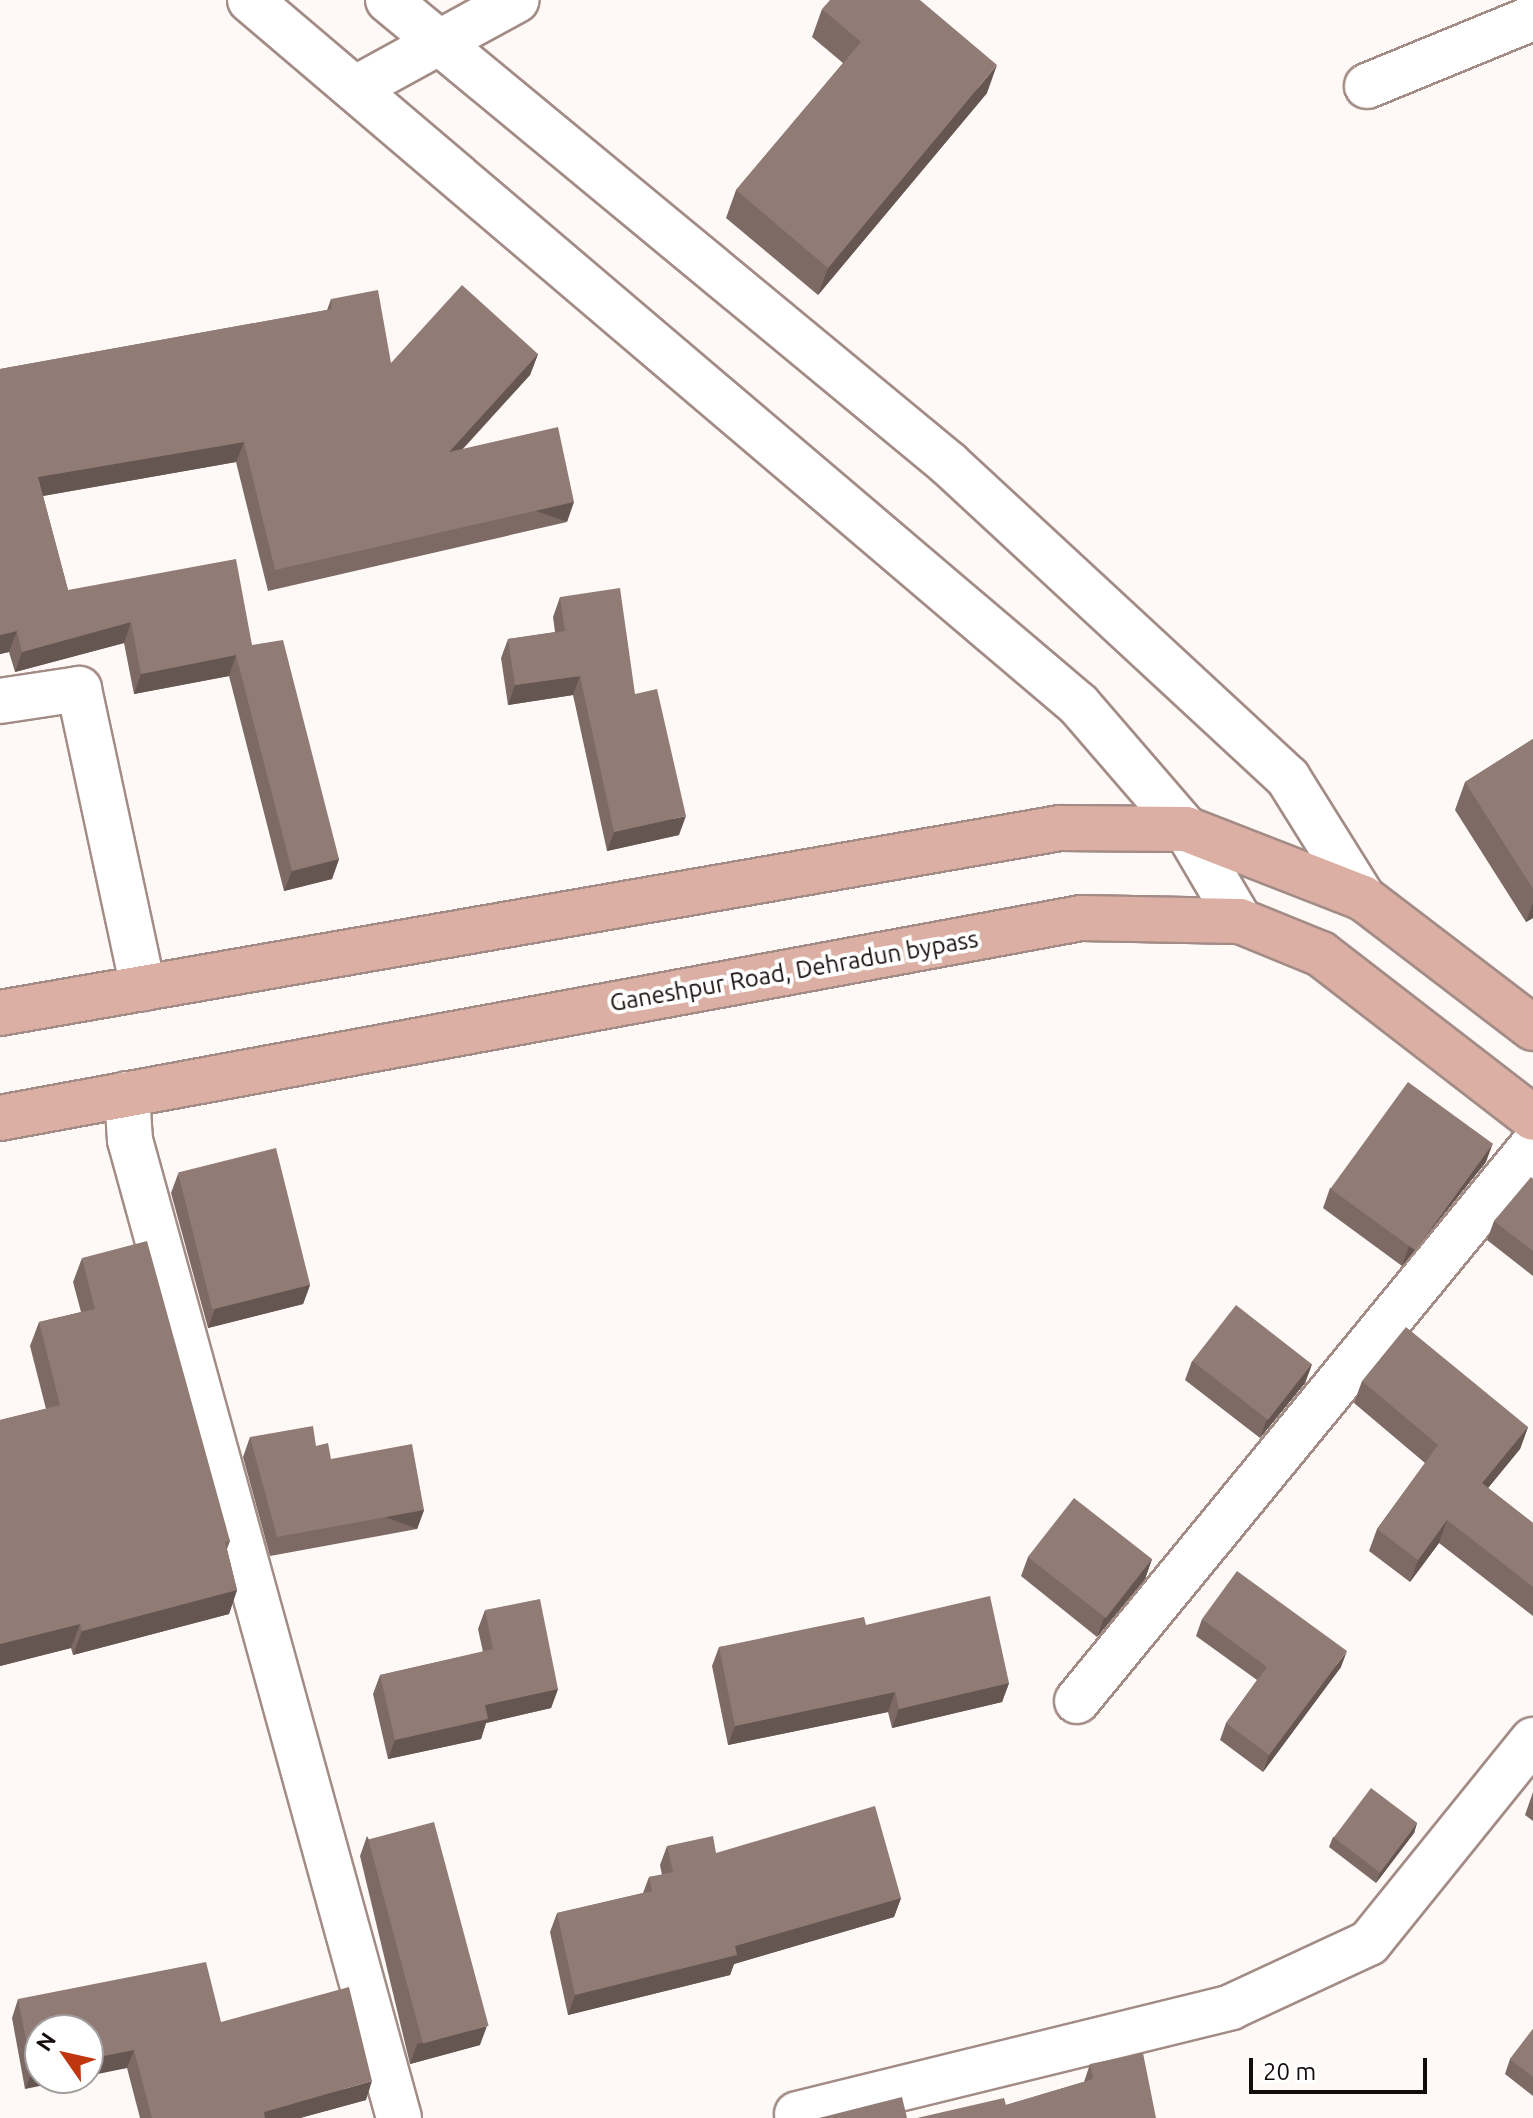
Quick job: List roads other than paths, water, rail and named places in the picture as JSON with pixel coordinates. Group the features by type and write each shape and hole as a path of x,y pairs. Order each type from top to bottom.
{"main road":[{"path":"0,1013 1060,828 1186,829 1363,898 1533,1028"},
{"name":"Ganeshpur Road, Dehradun bypass","path":"0,1118 1081,918 1240,921 1321,954 1533,1118"}],"street":[{"path":"250,0 1079,705 1186,829 1240,921"},
{"path":"388,0 949,464 1288,778 1363,898"},
{"path":"356,88 517,0"},
{"path":"1367,86 1533,18"},
{"path":"0,701 79,689 143,988"},
{"path":"127,1094 130,1140 399,2118"},
{"path":"1077,1701 1533,1145"},
{"path":"797,2114 1231,2007 1369,1943 1533,1740"}]}
